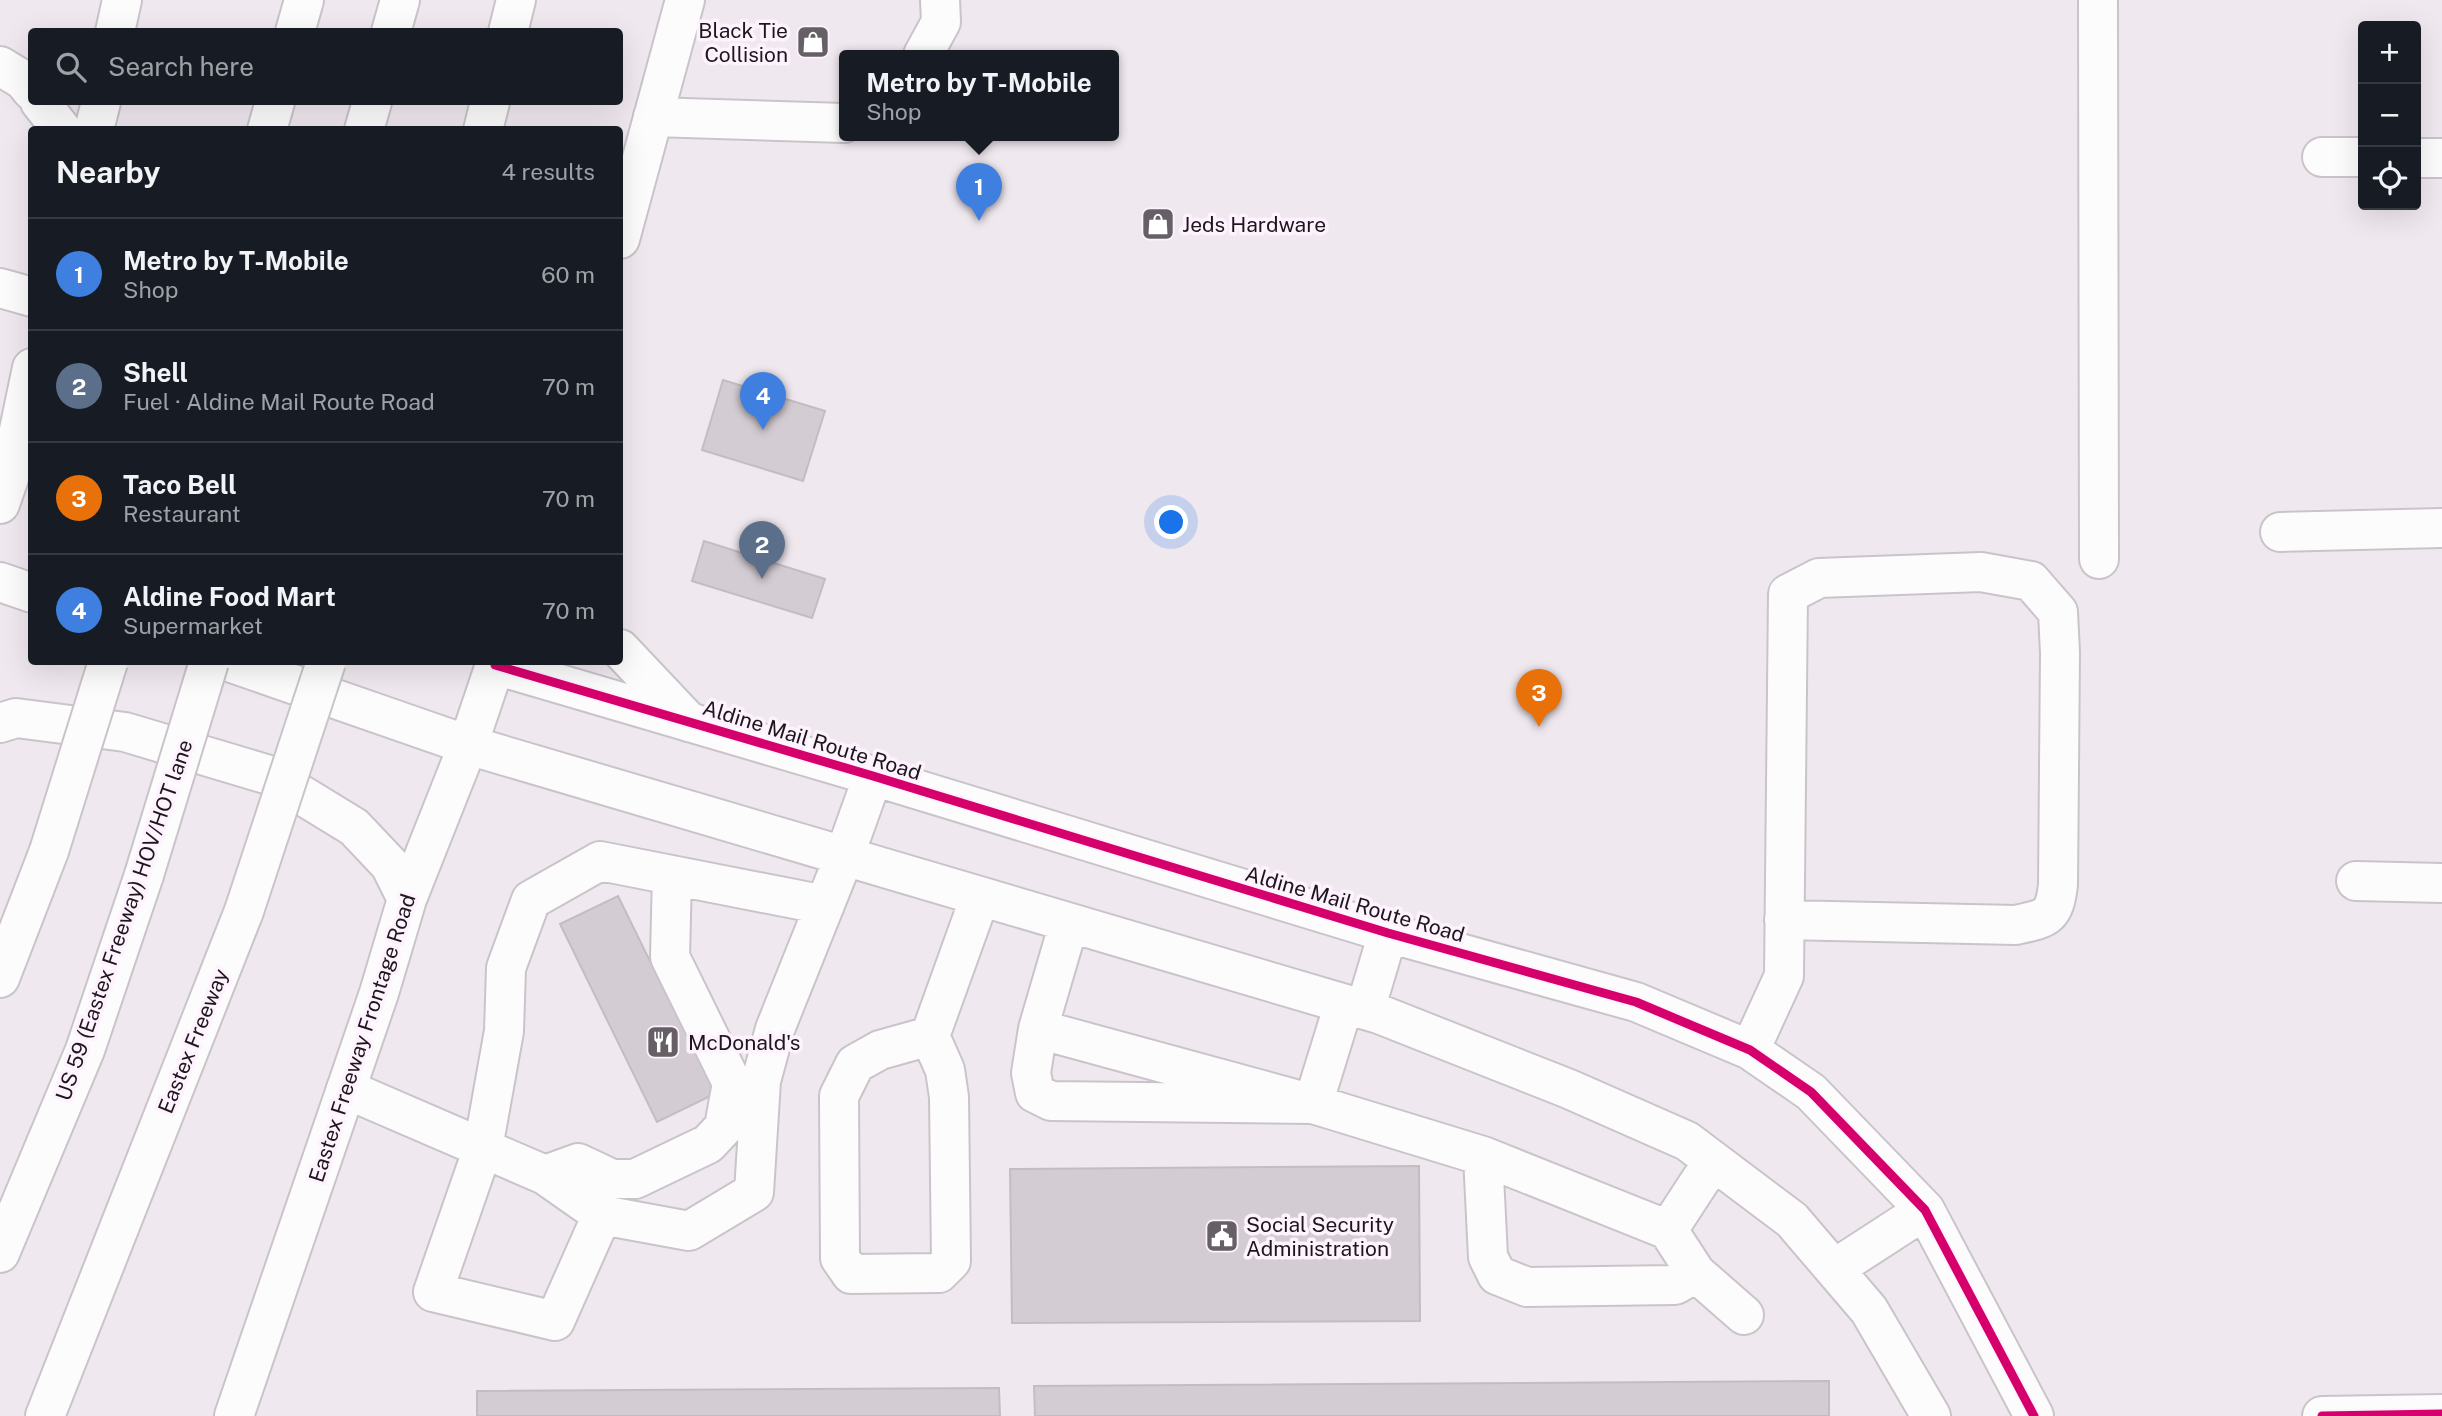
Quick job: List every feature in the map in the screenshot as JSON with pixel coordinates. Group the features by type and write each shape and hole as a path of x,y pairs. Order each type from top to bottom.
{"main road":[{"path":"117,28 122,0"},
{"path":"296,28 304,0"},
{"path":"392,28 400,0"},
{"path":"509,28 516,0"},
{"path":"623,228 685,0"},
{"path":"926,50 941,22 940,0"},
{"path":"2098,0 2099,559"},
{"path":"0,66 28,86"},
{"path":"42,105 59,126"},
{"path":"95,126 100,105"},
{"path":"268,126 274,105"},
{"path":"366,126 371,105"},
{"path":"484,126 489,105"},
{"path":"653,117 839,123"},
{"path":"2322,157 2358,157"},
{"path":"2421,158 2442,158"},
{"path":"0,288 28,296"},
{"path":"10,486 28,389"},
{"path":"2280,532 2442,528"},
{"path":"1750,1050 1784,976 1784,920 1788,594 1819,578 1981,572 2031,581 2058,612 2058,885 2055,905 2045,919 2016,925 1784,920"},
{"path":"0,582 28,592"},
{"path":"623,652 689,722"},
{"path":"0,978 49,850 107,665"},
{"name":"US 59 (Eastex Freeway) HOV/HOT lane","path":"0,1253 85,1051 144,875 208,665"},
{"path":"238,665 468,745 1354,1007 1569,1089 1687,1141 1792,1220 1869,1310 1931,1416"},
{"name":"Eastex Freeway","path":"45,1416 244,911 325,665"},
{"name":"Eastex Freeway Frontage Road","path":"234,1416 379,993 407,899 468,745 491,665"},
{"name":"Aldine Mail Route Road","path":"499,665 1388,933 1636,1002 1750,1050 1811,1092 1925,1210 2034,1416"},
{"path":"0,723 16,718 125,732 269,775 355,827 390,865 407,899"},
{"path":"346,1089 545,1175 602,1215 689,1231 754,1192 761,1081 775,1029 844,857 873,776"},
{"path":"602,1215 555,1321 433,1293 483,1148 504,1031 506,968 531,900 600,861 825,905"},
{"path":"545,1175 578,1163 612,1179 635,1179 708,1144 724,1127 732,1083 670,957 672,875"},
{"path":"2356,881 2442,883"},
{"path":"930,1036 880,1051 855,1064 839,1096 840,1258 851,1274 939,1273 951,1261 949,1097 945,1070 930,1036 980,897"},
{"path":"1069,923 1038,1029 1031,1073 1035,1093 1051,1101 1312,1104"},
{"path":"1312,1104 1388,933"},
{"path":"1038,1029 1312,1104 1483,1156 1668,1230 1696,1273 1744,1315"},
{"path":"635,1179 642,1195 652,1202 682,1204 714,1197 728,1178 733,1149 734,1131 726,1119"},
{"path":"1483,1156 1488,1257 1497,1275 1527,1287 1554,1287 1675,1285 1696,1273"},
{"path":"1668,1230 1713,1161"},
{"path":"1834,1269 1925,1210"},
{"path":"2322,1416 2442,1414"}],"building":[{"path":"723,380 825,411 803,481 702,450"},
{"path":"704,541 825,579 812,618 692,581"},
{"name":"McDonald's","path":"618,896 668,998 682,991 729,1087 657,1122 560,924"},
{"path":"1419,1166 1420,1321 1012,1323 1010,1169"},
{"path":"1829,1381 1829,1416 1035,1416 1034,1386"},
{"path":"999,1388 1000,1416 477,1416 477,1391"}],"cycle path":[{"path":"495,665 873,776 1388,933 1636,1002 1750,1050 1811,1092 1925,1210 2034,1416"},
{"path":"2322,1416 2442,1414"}],"place":[{"name":"Black Tie Collision","path":"813,42"},
{"name":"Metro by T-Mobile","path":"979,221"},
{"name":"Jeds Hardware","path":"1158,224"},
{"name":"Aldine Food Mart","path":"763,430"},
{"name":"Shell","path":"762,579"},
{"name":"Taco Bell","path":"1539,727"},
{"name":"McDonald's","path":"663,1042"},
{"name":"Social Security Administration","path":"1222,1236"}]}
